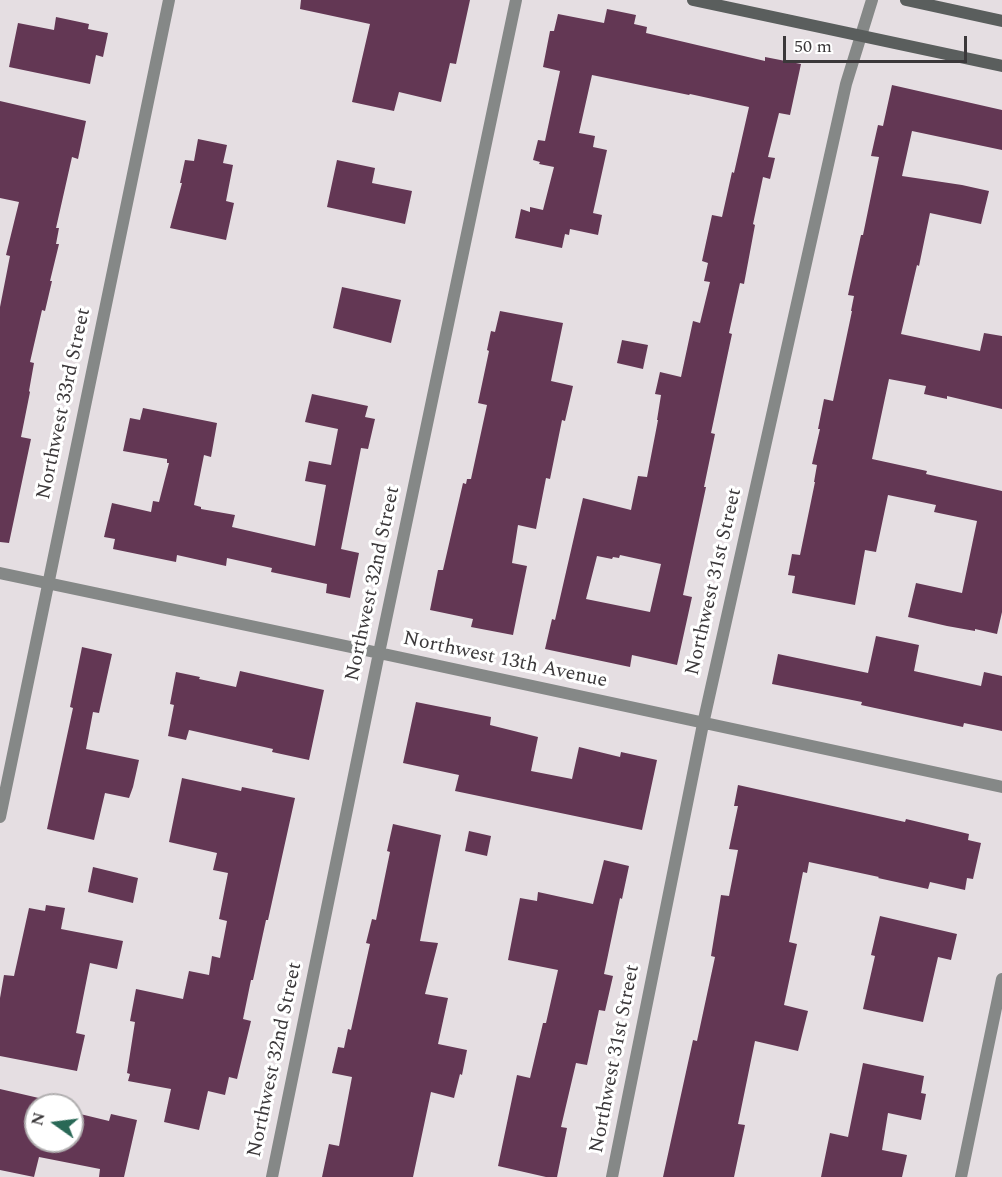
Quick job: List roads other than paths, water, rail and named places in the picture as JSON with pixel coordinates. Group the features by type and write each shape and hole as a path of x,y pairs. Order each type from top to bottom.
{"main road":[{"path":"695,0 1002,66"},
{"path":"906,0 1002,21"}],"street":[{"name":"Northwest 33rd Street","path":"0,817 169,0"},
{"name":"Northwest 32nd Street","path":"272,1177 516,0"},
{"name":"Northwest 31st Street","path":"612,1177 703,724 846,84 872,0"},
{"name":"Northwest 13th Avenue","path":"0,573 1002,787"},
{"path":"961,1177 1002,979"}]}
